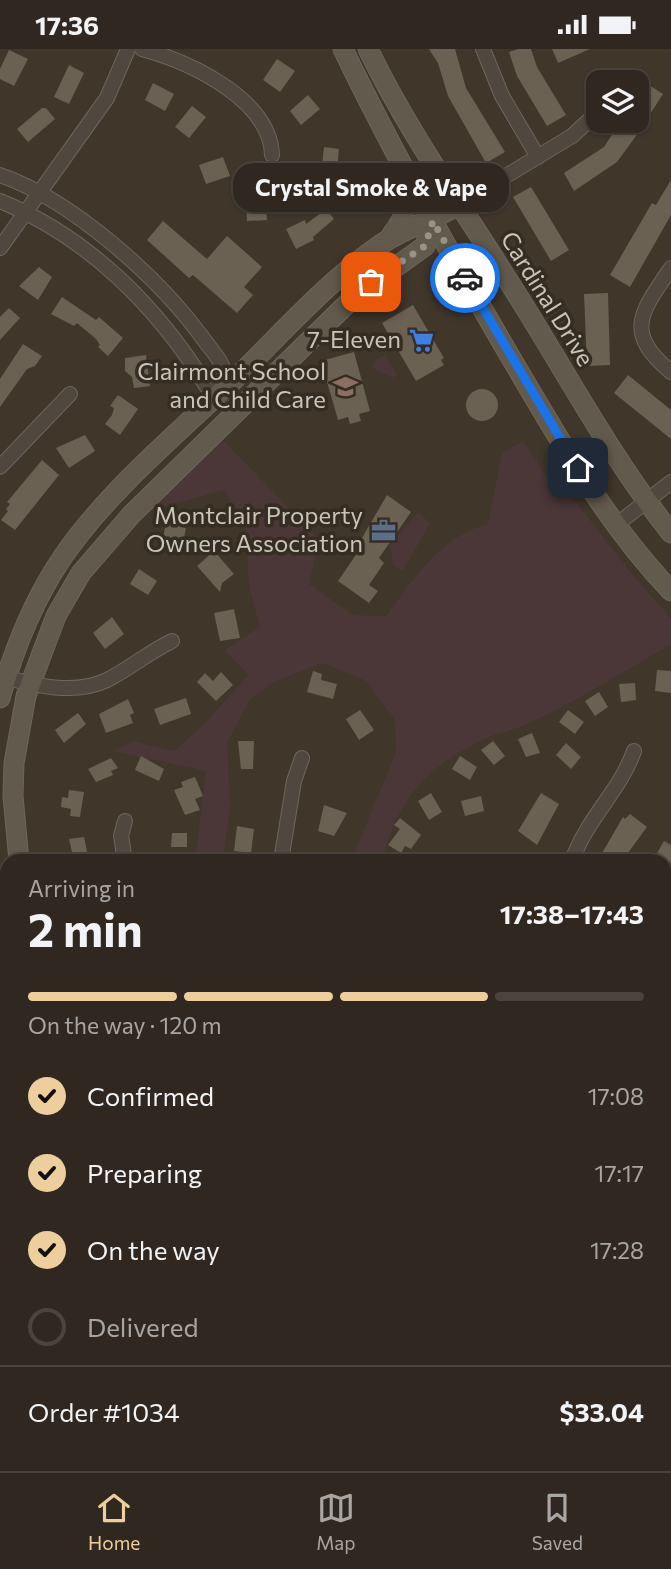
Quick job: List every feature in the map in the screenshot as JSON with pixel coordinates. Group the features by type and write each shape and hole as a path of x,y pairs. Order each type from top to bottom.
{"main road":[{"path":"343,49 433,221 553,428 616,525 671,591"},
{"name":"Cardinal Drive","path":"368,49 410,129 510,282 613,454 671,533"},
{"path":"384,243 400,225 405,211 405,193 393,147"},
{"path":"0,698 3,677 31,613 62,558 106,505 318,295 384,243 411,226 433,221 458,205"},
{"path":"18,854 14,829 14,763 30,683 56,617 81,573 132,514 354,297 425,246 433,221"}],"street":[{"path":"0,248 107,98 128,49"},
{"path":"142,49 182,63 230,91 262,121 269,136 272,156"},
{"path":"484,49 498,89 538,157"},
{"path":"458,205 586,126"},
{"path":"0,175 38,194 131,258 167,294 223,369 223,390"},
{"path":"0,201 25,212 81,247 114,273 162,324 207,387 223,390 240,408"},
{"path":"671,268 646,305 640,326 645,347 671,372"},
{"path":"0,467 70,394"},
{"path":"616,525 671,482"},
{"path":"3,677 59,688 89,686 116,675 172,641"},
{"path":"575,854 590,820 627,771 634,751"},
{"path":"282,854 292,789 302,758"},
{"path":"124,854 121,836 125,821"}],"shaded area":[{"path":"386,355 397,375 393,378 373,368 376,359"},
{"path":"223,440 319,539 309,584 353,615 386,616 442,548 471,530 488,524 502,453 523,441 548,479 568,491 630,572 671,618 671,645 562,707 520,727 485,739 448,760 418,787 406,803 396,820 385,854 354,854 396,752 395,720 366,681 321,663 270,684 249,701 227,743 230,806 224,854 196,854 206,771 113,751 133,741 174,751 205,723 248,675 224,650 260,627 249,587 245,523 224,490 151,510"},
{"path":"418,512 430,523 403,571 393,565 390,546"}],"building":[{"path":"429,49 455,49 466,88 505,152 486,163 448,96 438,63"},
{"path":"531,49 537,67 566,115 547,126 517,76 509,52"},
{"path":"552,49 590,49 558,63"},
{"path":"9,50 28,59 14,86 0,79 0,69"},
{"path":"277,59 295,71 280,92 263,80"},
{"path":"69,65 84,73 69,104 54,97"},
{"path":"153,83 174,94 165,111 145,100"},
{"path":"649,85 663,94 649,116"},
{"path":"308,95 320,109 301,125 290,111"},
{"path":"192,106 206,117 189,138 175,127"},
{"path":"42,108 46,108 55,119 28,142 17,129"},
{"path":"613,133 638,133 617,162 574,191 564,173 604,147"},
{"path":"324,147 339,149 337,171 331,190 309,183 315,164 322,166"},
{"path":"223,157 230,176 206,184 199,165"},
{"path":"671,180 671,215 630,287 610,275 652,203 656,205"},
{"path":"531,187 569,250 551,261 513,197"},
{"path":"265,195 267,220 247,221 246,196"},
{"path":"326,209 334,219 313,237 314,240 296,249 286,229 305,220 306,224"},
{"path":"163,221 207,259 227,236 262,267 244,287 253,295 237,313 193,275 189,278 147,240"},
{"path":"39,267 52,277 38,300 19,286"},
{"path":"608,293 610,365 587,366 584,294"},
{"path":"62,297 96,320 99,317 123,338 108,356 98,347 100,345 96,339 77,323 74,326 51,314"},
{"path":"413,305 444,358 441,360 444,365 416,381 382,323"},
{"path":"9,308 20,318 0,340 0,317"},
{"path":"23,344 42,356 35,366 27,369 0,407 0,379"},
{"name":"Clairmont School and Child Care","path":"354,352 370,411 359,414 361,421 350,424 348,417 338,420 321,361"},
{"path":"146,355 150,386 134,388 132,377 125,371 125,358"},
{"path":"628,375 671,410 671,439 614,393"},
{"path":"482,389 493,394 498,405 493,416 482,421 471,416 466,405 471,394"},
{"path":"118,395 138,409 120,435 105,424 114,408 110,406"},
{"path":"85,435 95,451 69,468 56,448"},
{"path":"42,460 59,475 15,530 1,520 8,511 6,509 10,504 7,502"},
{"name":"Montclair Property Owners Association","path":"387,495 411,512 379,558 384,563 369,585 378,591 369,603 338,581 362,546 359,543"},
{"path":"166,523 186,528 181,552 161,548"},
{"path":"214,551 234,574 222,583 220,592 197,566"},
{"path":"139,569 157,581 148,595 130,584"},
{"path":"234,609 240,638 220,641 214,613"},
{"path":"112,617 124,634 105,649 93,633"},
{"path":"657,670 671,671 671,693 655,691"},
{"path":"313,671 322,674 321,680 337,684 333,699 307,692"},
{"path":"221,672 233,685 216,701 197,682 205,673 213,681"},
{"path":"635,683 636,700 621,702 619,684"},
{"path":"599,692 608,707 595,716 585,701"},
{"path":"186,698 191,714 160,725 154,709"},
{"path":"128,699 134,713 130,715 133,723 106,733 99,714"},
{"path":"360,710 374,730 359,740 346,719"},
{"path":"568,710 584,722 575,734 559,722"},
{"path":"78,713 86,724 64,743 55,730"},
{"path":"532,733 540,753 526,757 518,739"},
{"path":"238,741 254,741 253,769 241,769"},
{"path":"493,741 505,756 494,765 481,750"},
{"path":"566,743 581,757 571,769 556,755"},
{"path":"141,756 164,769 159,781 135,770"},
{"path":"460,756 477,767 470,780 452,769"},
{"path":"111,758 118,768 111,771 113,775 96,782 88,769"},
{"path":"195,777 203,796 195,799 200,810 185,815 174,790 183,787 181,782"},
{"path":"69,790 84,792 80,817 70,816 71,809 61,807 62,797 68,798"},
{"path":"431,793 442,812 429,820 418,801"},
{"path":"541,793 559,804 537,845 518,831"},
{"path":"481,796 484,811 465,816 461,801"},
{"path":"324,805 347,813 334,836 318,831"},
{"path":"630,814 647,827 627,854 602,853 623,817 625,819"},
{"path":"400,818 421,835 411,849 405,846 401,853 388,845 400,829 394,825"},
{"path":"237,826 254,829 251,853 234,851"},
{"path":"172,833 187,833 187,847 171,847"},
{"path":"84,837 88,854 72,854 69,839"},
{"path":"664,841 671,845 671,854 657,854"}],"way so far":[{"path":"371,282 425,246 433,221 465,278"}],"place":[{"name":"Crystal Smoke & Vape","path":"371,282"},
{"name":"7-Eleven","path":"421,340"},
{"name":"Clairmont School and Child Care","path":"346,386"},
{"name":"Montclair Property Owners Association","path":"383,530"}],"route":[{"path":"465,278 578,468"}]}
